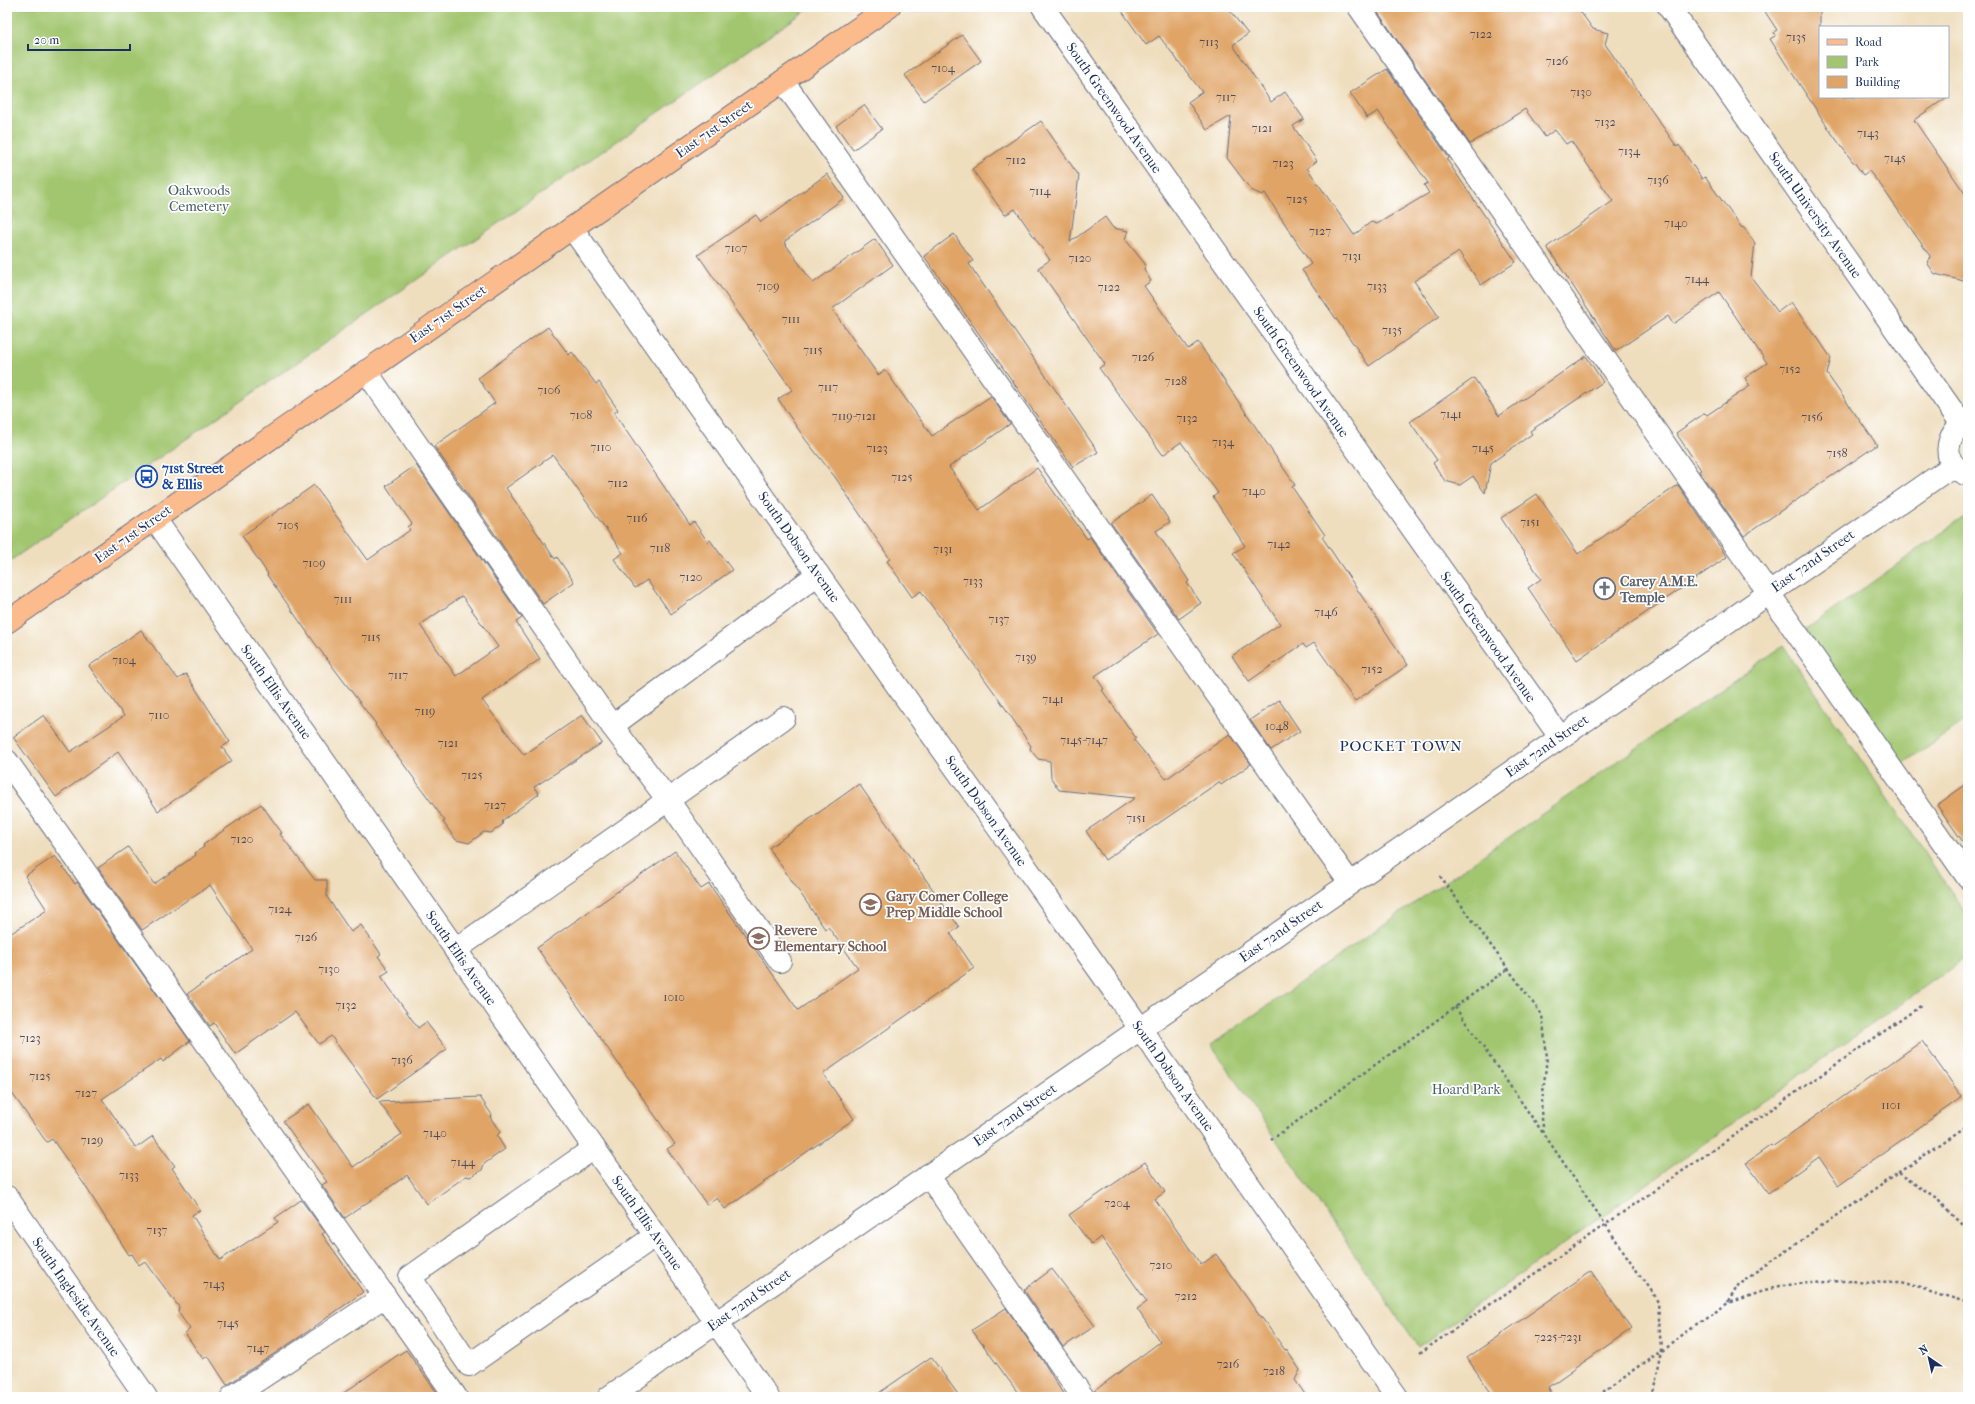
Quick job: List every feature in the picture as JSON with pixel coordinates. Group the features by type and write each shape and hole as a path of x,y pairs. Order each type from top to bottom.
{"main road":[{"name":"East 71st Street","path":"7,622 889,7"}],"street":[{"name":"South Greenwood Avenue","path":"1043,7 1560,737"},
{"path":"1359,7 1968,878"},
{"name":"South University Avenue","path":"1669,7 1965,422"},
{"path":"783,81 1350,883"},
{"name":"South Dobson Avenue","path":"572,228 1140,1028 1397,1397"},
{"path":"366,371 612,726 668,800 780,960"},
{"path":"1961,470 1948,447 1954,430 1965,422"},
{"name":"East 72nd Street","path":"609,1397 1768,592 1961,470"},
{"name":"South Ellis Avenue","path":"154,519 768,1397"},
{"path":"612,726 818,574"},
{"path":"455,950 784,718"},
{"path":"7,761 456,1397"},
{"path":"594,1148 410,1277 469,1365 655,1236"},
{"path":"928,1175 1083,1397"},
{"name":"South Ingleside Avenue","path":"7,1197 146,1397"},
{"path":"232,1397 385,1296"}],"path":[{"path":"1440,876 1509,968 1542,1015 1547,1057 1541,1111 1544,1134"},
{"path":"1271,1140 1509,968"},
{"path":"1420,1353 1922,1005"},
{"path":"1456,1006 1658,1302 1661,1350 1651,1397"},
{"path":"1728,1303 1739,1284 1968,1125"},
{"path":"1899,1173 1939,1201 1968,1230"},
{"path":"1596,1397 1728,1303 1763,1291 1791,1285 1842,1281 1901,1282 1968,1302"}],"green space":[{"name":"Oakwoods Cemetery","path":"7,7 811,7 7,563"},
{"path":"1964,517 1968,522 1968,719 1901,765 1805,630"},
{"name":"Hoard Park","path":"1783,646 1968,916 1968,956 1418,1347 1211,1045"}],"building":[{"path":"1119,7 1227,7 1248,34 1233,45 1271,102 1285,92 1304,119 1293,126 1317,161 1307,168 1354,235 1371,222 1377,224 1429,193 1424,185 1428,183 1378,111 1367,118 1350,93 1387,69 1449,158 1447,160 1516,262 1481,285 1459,252 1414,281 1439,317 1369,366 1302,270 1311,264 1265,193 1262,195 1251,190 1227,158 1231,116 1207,130 1188,102 1202,92 1159,36 1146,45"},
{"path":"1374,7 1577,7 1593,29 1608,33 1605,44 1677,147 1679,145 1702,179 1705,177 1741,227 1744,228 1755,243 1751,277 1778,312 1791,302 1814,335 1815,334 1831,358 1827,374 1877,445 1744,536 1699,471 1701,470 1676,433 1705,413 1707,415 1750,386 1745,378 1767,363 1719,292 1673,324 1668,316 1616,351 1547,247 1613,201 1571,141 1566,144 1555,130 1545,137 1525,109 1470,144"},
{"path":"1762,7 1820,7 1819,98 1946,98 1914,120 1968,198 1968,282 1935,274 1928,264 1930,256 1882,187 1869,171 1863,175 1833,135 1786,64 1770,39 1775,36 1774,32 1777,30"},
{"path":"962,35 981,61 924,101 905,75"},
{"path":"864,105 882,129 853,150 836,126"},
{"path":"1041,121 1079,176 1070,242 1105,217 1113,228 1128,231 1125,239 1145,264 1144,270 1151,281 1144,286 1188,349 1198,342 1295,485 1292,487 1325,535 1322,537 1408,665 1355,701 1314,643 1306,648 1303,644 1249,681 1232,656 1280,624 1233,553 1245,546 1213,497 1218,493 1181,442 1163,455 1099,368 1105,364 1038,268 1050,260 1015,209 1005,215 972,169"},
{"path":"827,174 844,198 784,242 813,283 875,239 893,265 832,309 878,375 885,370 932,436 991,396 1010,424 949,467 979,510 1037,468 1087,539 1090,537 1158,634 1095,676 1104,689 1102,690 1136,738 1134,740 1166,779 1230,734 1251,764 1221,785 1219,782 1105,860 1086,831 1135,798 1059,790 1051,778 1050,761 1038,759 1030,749 1031,746 999,699 921,591 912,597 887,561 890,559 835,477 805,439 778,399 792,390 698,255 756,215 761,222"},
{"path":"954,234 973,261 969,264 1098,452 1073,467 924,256"},
{"path":"548,327 569,355 572,352 596,384 599,382 618,410 614,413 690,525 694,522 708,542 710,540 732,570 671,614 647,580 635,588 614,559 623,553 553,455 506,488 555,559 557,557 574,582 543,604 434,446 495,403 478,378"},
{"path":"1586,356 1603,382 1530,431 1532,434 1491,463 1485,493 1473,476 1460,485 1445,481 1433,463 1437,460 1410,422 1474,378 1499,416"},
{"path":"416,465 522,618 516,622 540,659 482,700 524,755 582,715 602,743 534,787 539,794 503,820 502,825 491,833 484,832 469,843 456,840 443,822 445,821 375,725 376,724 314,642 267,575 268,574 242,536 314,485 368,560 410,530 408,527 412,524 386,486","holes":["462,596 498,647 456,676 420,625"]},
{"path":"1678,485 1727,557 1577,660 1528,588 1541,579 1501,518 1537,494 1578,554"},
{"path":"1152,495 1170,522 1156,531 1189,581 1187,583 1201,603 1179,619 1111,523"},
{"path":"141,630 178,679 186,674 230,742 222,747 232,761 158,811 118,752 56,797 13,737 44,715 70,752 124,716 89,666"},
{"path":"1279,700 1300,731 1271,750 1250,720"},
{"path":"1968,783 1968,849 1937,805"},
{"path":"859,784 959,927 950,933 974,968 823,1074 854,1119 725,1209 717,1198 707,1205 667,1149 675,1144 537,948 675,851 701,889 709,884 798,1010 858,968 828,927 825,929 769,848"},
{"path":"261,804 282,833 280,834 315,880 327,880 327,897 351,932 361,925 381,954 378,956 389,971 381,976 418,1028 426,1022 447,1049 377,1099 331,1036 319,1044 295,1012 235,1054 214,1023 210,1026 187,994 252,949 210,885 142,930 98,868 128,847 154,884 196,855 195,853 204,847 203,845"},
{"path":"55,856 75,884 77,882 190,1041 163,1062 161,1059 102,1099 136,1148 153,1136 175,1166 172,1168 200,1210 192,1215 220,1260 278,1222 275,1218 301,1200 325,1232 322,1234 363,1292 307,1332 227,1385 208,1356 203,1359 185,1333 190,1329 178,1312 179,1307 145,1261 139,1265 132,1254 129,1255 84,1184 52,1139 47,1142 45,1140 7,1086 7,936 47,910 25,876"},
{"path":"1922,1041 1962,1097 1838,1185 1819,1157 1768,1193 1746,1163 1771,1145 1772,1147"},
{"path":"480,1097 492,1115 490,1117 500,1132 497,1136 505,1149 484,1164 482,1170 470,1177 466,1176 427,1204 407,1175 345,1218 322,1185 327,1182 283,1121 309,1104 353,1167 402,1134 379,1102"},
{"path":"1145,1162 1165,1192 1155,1199 1201,1265 1216,1254 1300,1370 1295,1380 1307,1397 1095,1397 1094,1391 1160,1342 1137,1309 1147,1302 1101,1237 1091,1244 1069,1215"},
{"path":"1052,1269 1095,1326 1063,1347 1024,1290"},
{"path":"1591,1271 1631,1329 1548,1387 1554,1397 1494,1397 1467,1358"},
{"path":"1006,1308 1043,1361 1065,1397 1021,1397 972,1330"},
{"path":"406,1350 440,1397 338,1397 395,1357"},
{"path":"931,1357 960,1397 873,1397"}],"place":[{"name":"71st Street & Ellis","path":"146,476"},
{"name":"Carey A.M.E. Temple","path":"1605,589"},
{"name":"Gary Comer College Prep Middle School","path":"870,904"},
{"name":"Revere Elementary School","path":"759,938"}],"district":[{"name":"POCKET TOWN","path":"1401,746"}]}
